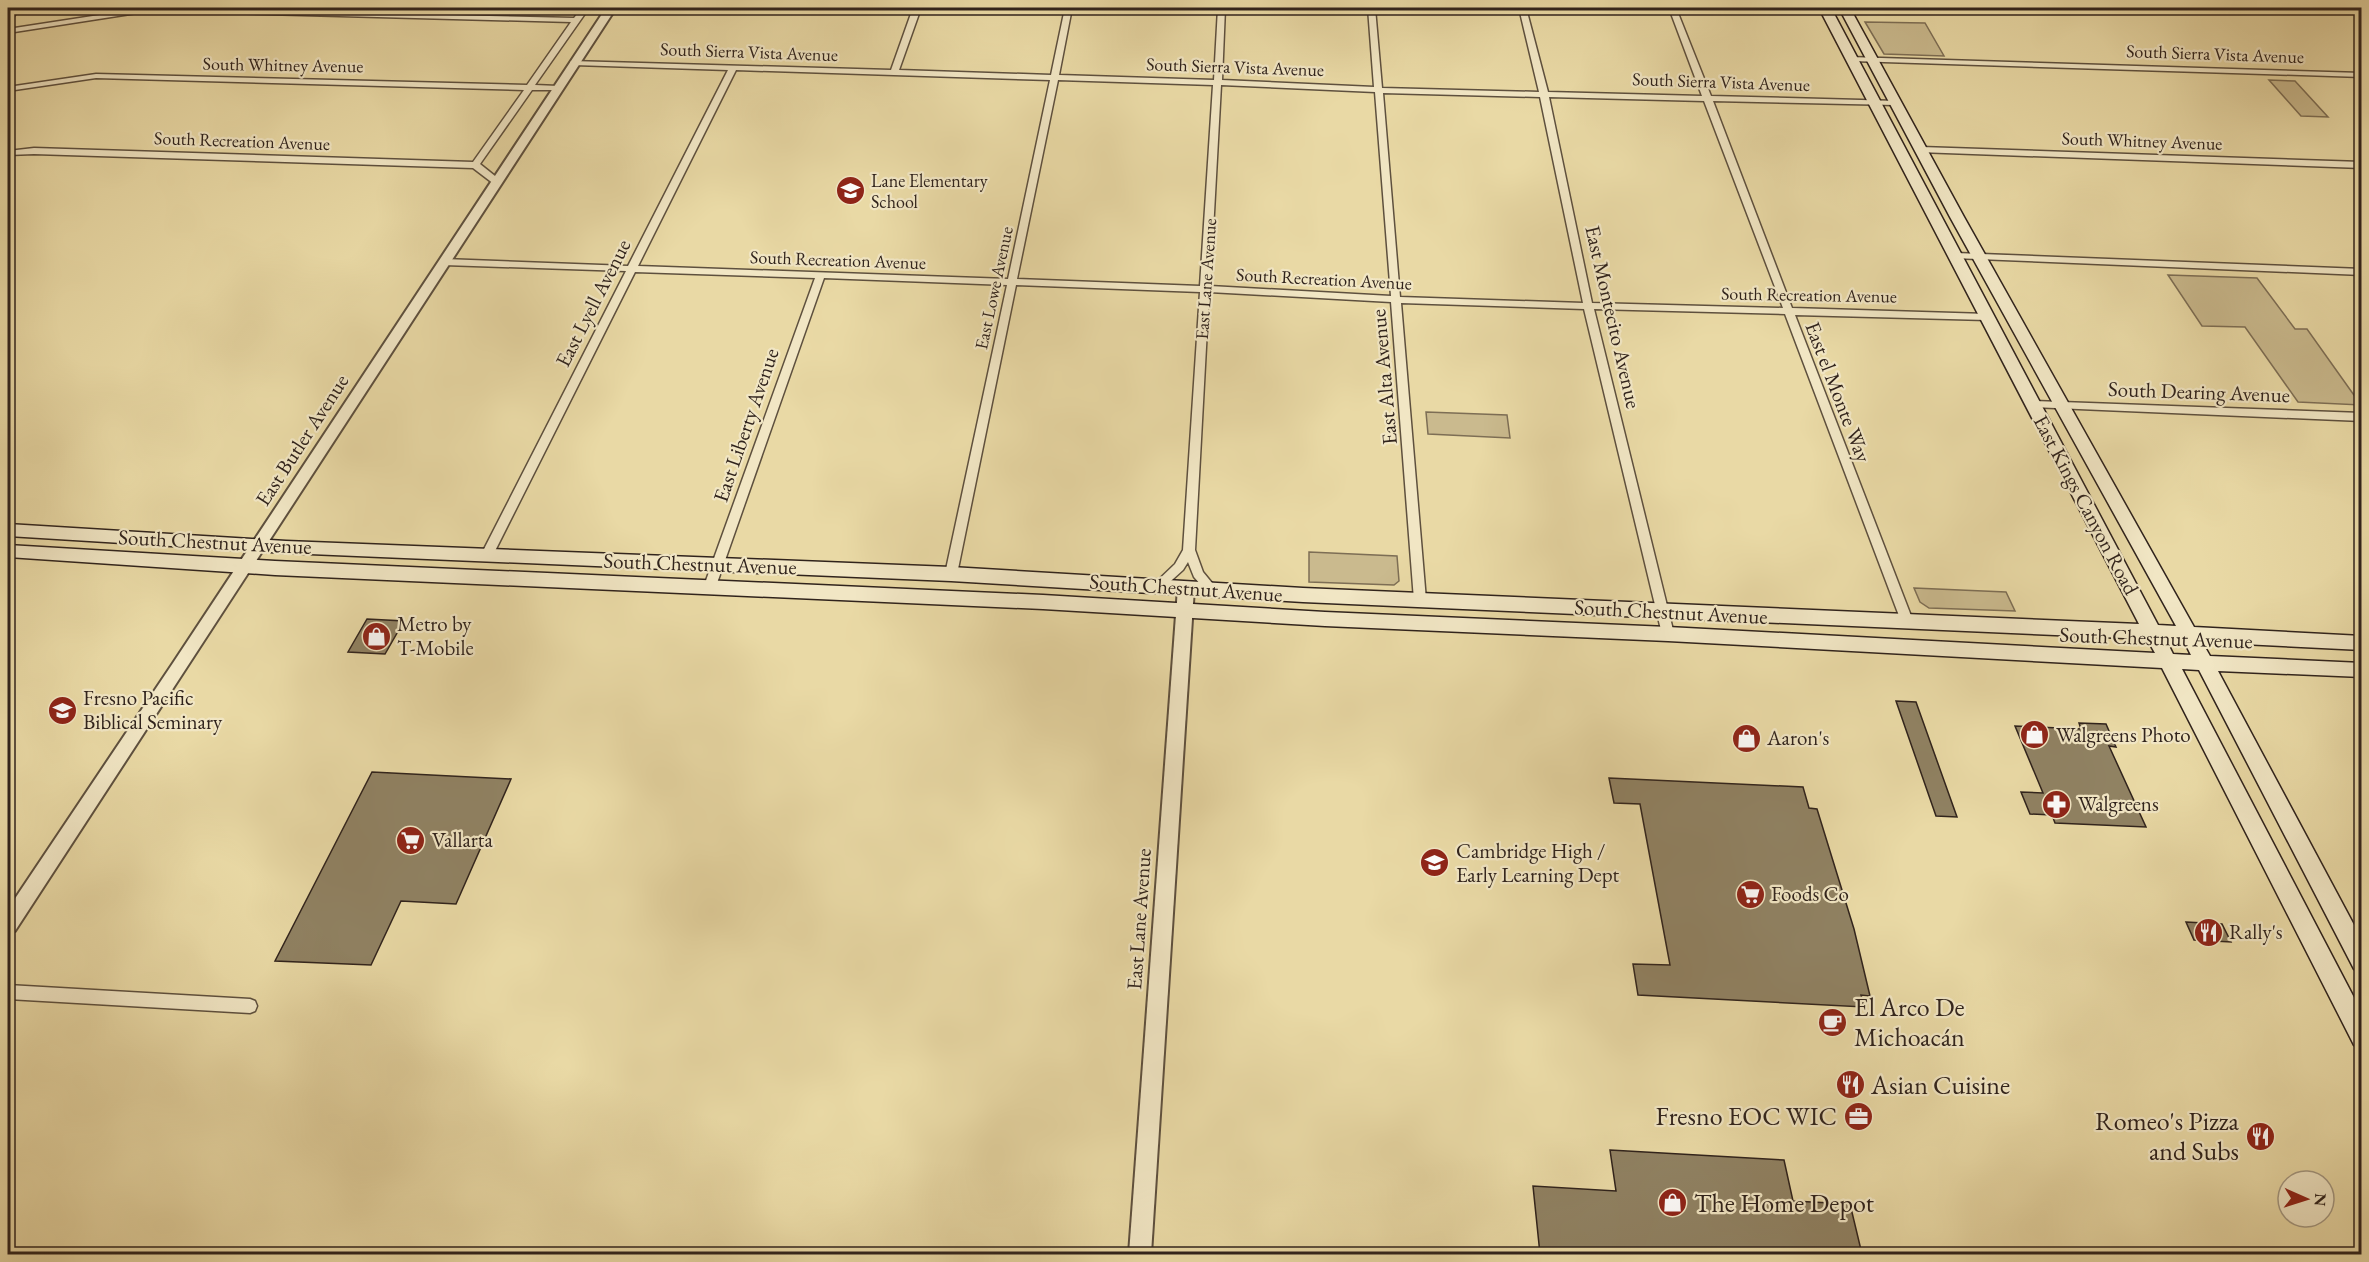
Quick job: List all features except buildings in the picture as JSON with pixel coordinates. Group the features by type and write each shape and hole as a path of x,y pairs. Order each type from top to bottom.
{"main road":[{"name":"East Kings Canyon Road","path":"1825,8 2167,660 2361,1036"},
{"name":"East Kings Canyon Road","path":"1844,8 2189,634 2361,962"},
{"name":"South Chestnut Avenue","path":"8,530 260,545 951,574 1420,600 2361,643"},
{"name":"South Chestnut Avenue","path":"8,551 245,566 884,594 1336,620 1668,633 1986,653 2361,670"},
{"path":"884,594 894,585 901,583 1008,588 1017,578"},
{"path":"1781,640 1785,633 1797,629 1886,631 1906,621"}],"street":[{"path":"8,18 16,8"},
{"path":"8,31 151,8 577,20"},
{"path":"497,182 475,165 585,8"},
{"name":"East Butler Avenue","path":"8,925 611,8"},
{"path":"894,72 917,8"},
{"name":"East Lowe Avenue","path":"951,574 1069,8"},
{"name":"East Lane Avenue","path":"1211,589 1198,574 1189,550 1222,8"},
{"name":"East Alta Avenue","path":"1372,8 1420,600"},
{"name":"East Montecito Avenue","path":"1523,8 1544,93 1588,306 1668,633"},
{"name":"East el Monte Way","path":"1673,8 1906,621"},
{"name":"South Sierra Vista Avenue","path":"1852,59 2361,75"},
{"name":"South Sierra Vista Avenue","path":"574,63 1377,90 1895,103"},
{"name":"East Lyell Avenue","path":"487,555 733,68"},
{"name":"South Whitney Avenue","path":"8,89 96,76 558,88"},
{"name":"South Whitney Avenue","path":"1921,150 2361,165"},
{"name":"South Recreation Avenue","path":"8,153 34,151 475,165"},
{"path":"1956,256 2361,272"},
{"name":"South Recreation Avenue","path":"444,262 1205,289 1299,296 1987,317"},
{"name":"East Liberty Avenue","path":"710,586 820,276"},
{"name":"South Dearing Avenue","path":"2034,405 2361,417"},
{"path":"1158,586 1179,567 1189,550"},
{"name":"East Lane Avenue","path":"1140,1254 1186,588"},
{"path":"8,992 250,1006"}],"shaded area":[{"path":"1865,22 1925,23 1944,56 1884,54"},
{"path":"2269,80 2295,81 2328,117 2301,116"},
{"path":"2168,275 2257,278 2295,329 2307,329 2361,405 2298,402 2245,327 2202,326"},
{"path":"1426,412 1507,415 1510,438 1428,434"},
{"path":"1309,552 1397,556 1399,581 1394,585 1309,582"},
{"path":"1914,588 2006,592 2015,611 1929,608 1920,602"}],"place":[{"name":"Lane Elementary School","path":"850,191"},
{"name":"Metro by T-Mobile","path":"376,636"},
{"name":"Fresno Pacific Biblical Seminary","path":"62,710"},
{"name":"Walgreens Photo","path":"2035,735"},
{"name":"Aaron's","path":"1746,738"},
{"name":"Walgreens","path":"2057,804"},
{"name":"Vallarta","path":"411,840"},
{"name":"Cambridge High / Early Learning Dept","path":"1435,863"},
{"name":"Foods Co","path":"1750,894"},
{"name":"Rally's","path":"2208,932"},
{"name":"El Arco De Michoacán","path":"1833,1022"},
{"name":"Asian Cuisine","path":"1850,1085"},
{"name":"Fresno EOC WIC","path":"1858,1116"},
{"name":"Romeo's Pizza and Subs","path":"2260,1136"},
{"name":"The Home Depot","path":"1673,1203"}]}
